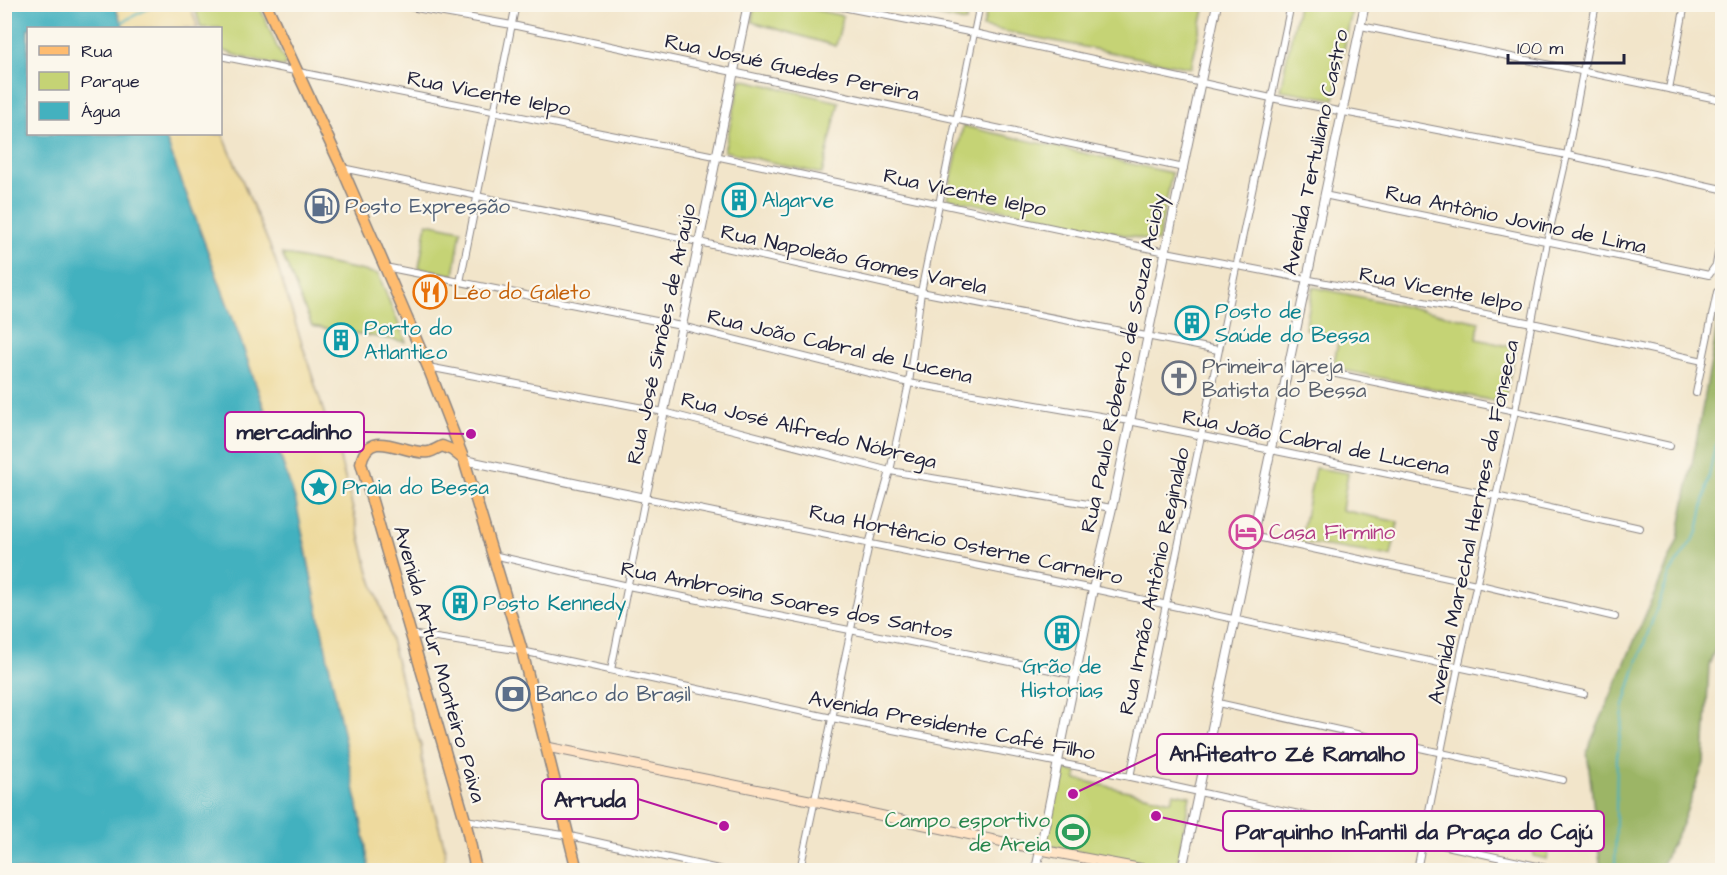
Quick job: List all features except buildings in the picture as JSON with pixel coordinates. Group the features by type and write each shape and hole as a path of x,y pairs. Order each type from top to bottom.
{"main road":[{"path":"267,4 385,267 428,367 464,460 522,651 548,747 577,870"},
{"path":"442,446 447,428 447,415"},
{"name":"Avenida Artur Monteiro Paiva","path":"442,446 428,452 419,452 379,443 366,450 361,463 465,820 476,870"},
{"name":"Rua Hortêncio Osterne Carneiro","path":"442,446 452,450 464,460"},
{"path":"548,747 814,801 1041,850 1108,867 1149,870"}],"street":[{"name":"Rua Josué Guedes Pereira","path":"393,4 512,24 1184,168"},
{"path":"460,282 516,4"},
{"name":"Rua José Simões de Araújo","path":"611,670 748,4"},
{"path":"827,4 974,33 1271,98 1567,155 1722,189"},
{"path":"800,870 869,544 890,471 909,383 921,292 980,4"},
{"name":"Rua Paulo Roberto de Souza Acioly","path":"1036,870 1217,4"},
{"name":"Rua Irmão Antônio Reginaldo","path":"1130,777 1291,4"},
{"name":"Avenida Tertuliano Castro","path":"1182,870 1365,4"},
{"name":"Avenida Marechal Hermes da Fonseca","path":"1417,870 1458,668 1515,411 1596,4"},
{"path":"1669,89 1685,4"},
{"path":"1361,26 1722,100"},
{"name":"Rua Vicente Ielpo","path":"222,56 715,156 1166,252 1532,323 1703,361"},
{"name":"Rua Napoleão Gomes Varela","path":"342,168 699,242 921,292 1218,350"},
{"name":"Rua Antônio Jovino de Lima","path":"1324,195 1708,275 1716,266 1722,230"},
{"name":"Rua João Cabral de Lucena","path":"385,267 681,326 909,383 1129,421 1496,496 1640,528"},
{"path":"1696,393 1717,292"},
{"path":"1288,364 1670,446"},
{"name":"Rua José Alfredo Nóbrega","path":"428,367 664,412 890,471 1112,508"},
{"name":"Rua Hortêncio Osterne Carneiro","path":"464,460 1093,589 1584,694"},
{"path":"1252,536 1476,584 1615,617"},
{"name":"Rua Ambrosina Soares dos Santos","path":"493,555 628,586 1076,675"},
{"name":"Avenida Presidente Café Filho","path":"410,634 522,651 832,718 1130,777 1556,870"},
{"path":"1218,703 1563,780"},
{"path":"465,820 570,836 723,870"}],"green space":[{"path":"755,4 793,5 843,16 836,46 752,22"},
{"path":"969,4 966,22 888,5"},
{"path":"988,4 1205,5 1191,68 983,27"},
{"path":"194,5 259,5 286,63 284,67 222,50 222,27 201,27"},
{"path":"1298,5 1353,5 1334,99 1280,90"},
{"path":"741,79 839,102 822,174 724,151"},
{"path":"963,126 1172,173 1158,242 947,198"},
{"path":"427,223 461,230 454,275 419,268"},
{"path":"282,254 378,274 406,342 312,326"},
{"path":"1722,281 1722,632 1709,665 1704,763 1682,824 1659,870 1601,870 1587,751 1678,539 1714,346"},
{"path":"1313,287 1479,322 1477,339 1516,348 1504,403 1333,368 1339,337 1305,329"},
{"path":"1315,468 1348,473 1342,510 1398,522 1391,556 1300,542"},
{"path":"1061,769 1077,772 1076,779 1171,801 1174,793 1190,796 1176,870 1044,845"},
{"path":"1540,821 1554,824 1547,859 1533,856"}],"sand":[{"path":"114,5 190,5 198,27 124,27"},
{"name":"Praia do Bessa","path":"222,132 274,256 331,435 334,435 370,576 388,628 407,703 421,746 424,774 445,848 444,870 368,870 305,544 281,456 164,135 222,135"}],"water":[{"path":"5,4 114,5 124,27 27,27 27,135 164,135 237,330 296,502 369,870 5,870"}],"waterway":[{"path":"122,22 157,4"},
{"path":"1615,870 1617,758 1624,705 1636,665 1670,573 1698,532 1714,451 1722,433"}],"place":[{"name":"Algarve","path":"739,200"},
{"name":"Posto Expressão","path":"322,206"},
{"name":"Léo do Galeto","path":"430,292"},
{"name":"Posto de Saúde do Bessa","path":"1192,323"},
{"name":"Porto do Atlantico","path":"341,340"},
{"name":"Primeira Igreja Batista do Bessa","path":"1179,378"},
{"name":"mercadinho","path":"471,434"},
{"name":"Praia do Bessa","path":"319,487"},
{"name":"Casa Firmino","path":"1246,532"},
{"name":"Posto Kennedy","path":"460,603"},
{"name":"Grão de Historias","path":"1062,633"},
{"name":"Banco do Brasil","path":"513,694"},
{"name":"Anfiteatro Zé Ramalho","path":"1073,794"},
{"name":"Parquinho Infantil da Praça do Cajú","path":"1156,816"},
{"name":"Arruda","path":"724,826"},
{"name":"Campo esportivo de Areia","path":"1073,832"}]}
